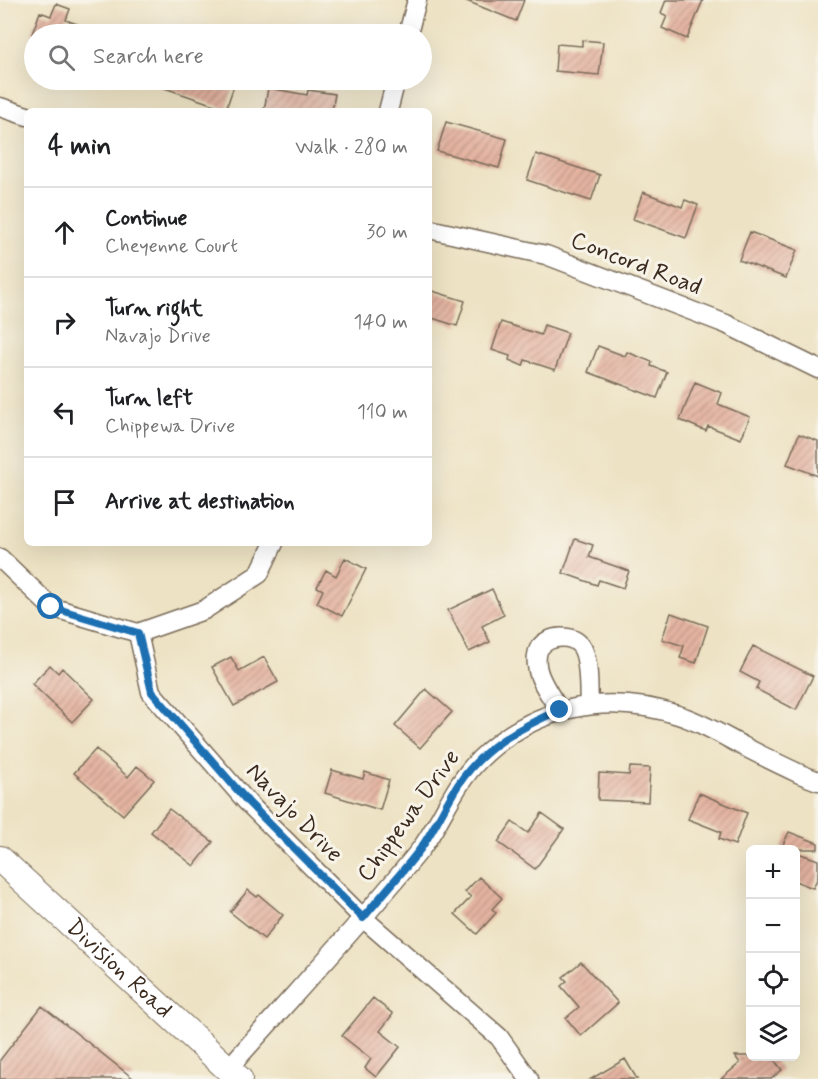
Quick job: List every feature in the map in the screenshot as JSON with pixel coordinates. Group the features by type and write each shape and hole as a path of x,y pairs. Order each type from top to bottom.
{"street":[{"path":"411,24 417,0"},
{"path":"389,108 393,90"},
{"path":"0,107 24,115"},
{"name":"Concord Road","path":"432,230 546,255 726,324 818,369"},
{"path":"0,558 51,607 138,633 204,610 259,574 273,546"},
{"name":"Navajo Drive","path":"138,633 152,692 248,802 363,918 499,1037 529,1079"},
{"path":"560,710 537,668 540,646 556,637 569,638 580,645 585,656 589,705"},
{"name":"Chippewa Drive","path":"233,1074 422,847 459,784 479,759 504,737 531,722 560,710 589,705 640,706 678,715 707,727 818,781"},
{"name":"Division Road","path":"0,859 233,1074"}],"building":[{"path":"464,0 524,0 516,21"},
{"path":"666,0 703,0 687,39 662,28 667,16 661,13"},
{"path":"56,4 70,9 66,20 77,24 36,24 40,12 51,16"},
{"path":"582,40 603,42 599,75 555,71 557,44 582,46"},
{"path":"170,90 233,90 226,108"},
{"path":"268,90 307,95 308,90 335,94 333,108 265,108"},
{"path":"446,122 507,139 499,168 437,151"},
{"path":"536,154 600,175 591,201 527,180"},
{"path":"643,192 682,207 685,200 698,205 686,238 633,219"},
{"path":"750,232 797,250 786,278 739,260"},
{"path":"432,291 465,301 457,326 432,318"},
{"path":"501,322 541,335 544,325 568,333 555,370 525,360 523,366 509,360 510,356 492,350"},
{"path":"598,346 625,356 627,352 652,362 651,366 667,372 657,398 588,372"},
{"path":"695,382 722,393 718,404 750,417 741,439 708,426 706,431 680,420"},
{"path":"799,434 818,441 818,476 787,464"},
{"path":"575,539 593,545 589,557 629,571 623,588 599,580 597,585 563,573"},
{"path":"345,558 366,569 342,616 317,603 323,590 317,587 326,570 336,576"},
{"path":"492,589 504,615 482,626 490,642 469,652 448,610"},
{"path":"671,613 708,626 696,663 680,658 684,646 662,639"},
{"path":"753,646 813,676 796,710 756,689 759,682 740,672"},
{"path":"231,657 239,671 264,657 278,682 234,706 212,667"},
{"path":"50,665 58,673 62,668 94,699 72,722 32,684"},
{"path":"426,689 452,712 420,748 395,726"},
{"path":"96,749 128,777 137,766 154,780 123,815 74,773"},
{"path":"630,767 650,768 648,802 598,800 599,773 629,775"},
{"path":"332,770 363,779 365,772 389,780 380,810 325,793"},
{"path":"699,793 747,813 735,845 719,839 721,832 688,819"},
{"path":"169,809 213,842 194,866 151,832"},
{"path":"542,813 564,829 535,869 498,842 512,822 528,833"},
{"path":"789,832 818,843 818,849 800,849 800,845 783,845"},
{"path":"800,854 818,860 818,877 813,888 800,883"},
{"path":"479,877 502,898 492,909 496,913 477,934 455,914 471,897 465,892"},
{"path":"248,890 257,897 259,895 283,915 264,939 230,912"},
{"path":"581,962 618,1003 581,1036 566,1018 579,1007 561,986 567,981 563,977"},
{"path":"373,998 393,1014 380,1031 400,1047 376,1077 365,1068 371,1059 342,1036"},
{"path":"42,1006 134,1079 0,1079 0,1060"},
{"path":"735,1056 746,1056 746,1061 775,1061 782,1070 771,1079 721,1079 740,1063"},
{"path":"625,1059 637,1079 591,1079"}],"route":[{"path":"51,607 138,633 152,692 248,802 363,918 422,847 459,784 479,759 504,737 560,710"}]}
